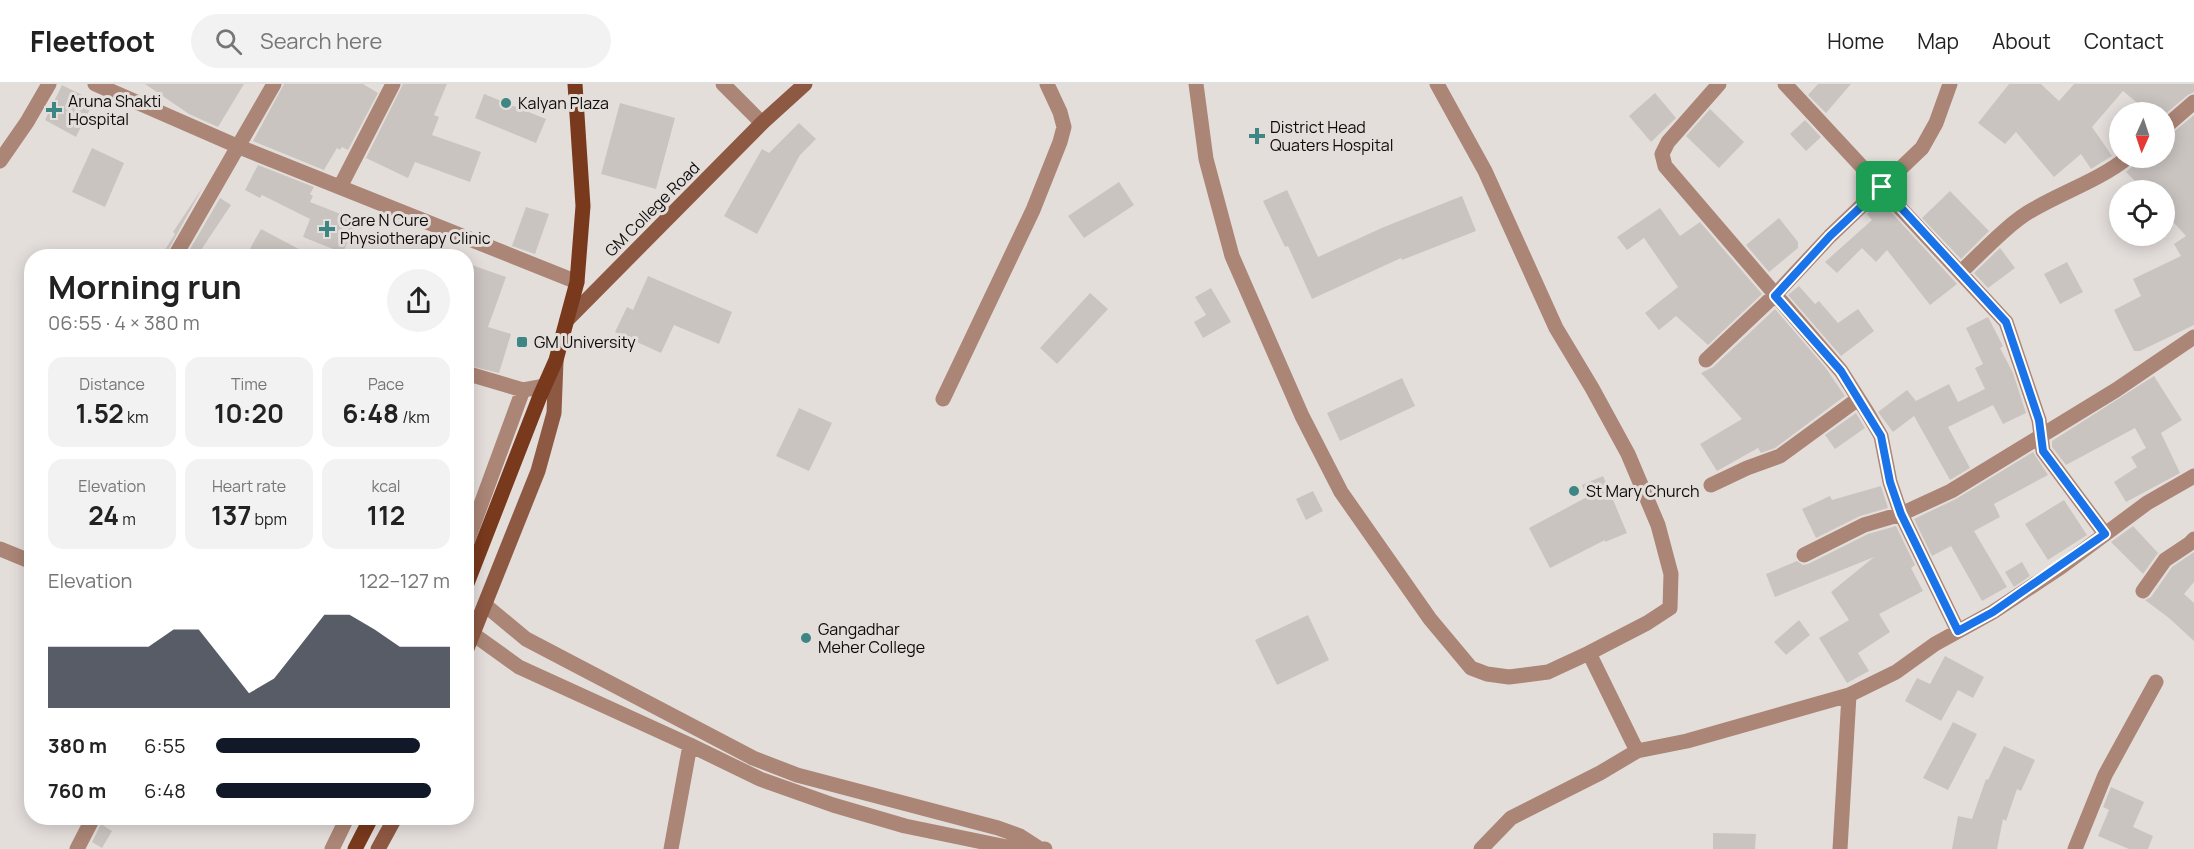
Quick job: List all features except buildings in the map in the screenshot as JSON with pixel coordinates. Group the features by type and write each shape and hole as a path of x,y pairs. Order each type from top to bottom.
{"main road":[{"path":"474,565 556,360 577,282 583,206 575,84"},
{"path":"355,849 367,825"}],"street":[{"path":"0,161 27,122 49,84"},
{"path":"95,84 237,146 577,282"},
{"path":"179,249 274,84"},
{"path":"340,187 393,84"},
{"path":"723,84 762,123"},
{"name":"GM College Road","path":"567,320 762,123 806,84"},
{"path":"943,399 1033,210 1060,142 1064,127 1047,84"},
{"path":"1196,84 1206,159 1232,256 1302,416 1341,492 1430,619 1471,668 1486,674 1509,677 1548,672 1647,623 1670,608 1671,574 1658,525 1628,454 1556,328 1485,171 1437,84"},
{"path":"1719,84 1668,142 1662,154 1665,166 1841,371 1881,436 1890,482 1901,514 1958,631"},
{"path":"1785,84 2006,322 2039,420 2043,451 2105,534"},
{"path":"1706,360 1775,296 1830,236 1922,148 1936,123 1950,84"},
{"path":"2175,118 2194,102"},
{"path":"1961,272 1991,243 2033,209 2070,193 2111,168"},
{"path":"1804,555 1864,525 1901,514 1951,491 2116,390 2194,337"},
{"path":"474,631 538,471 554,413 556,360"},
{"path":"474,375 523,390 542,391"},
{"path":"474,523 523,390"},
{"path":"1711,485 1780,456 1858,399"},
{"path":"1481,849 1511,818 1600,773 1636,751 1687,741 1849,695 1896,672 1935,644 1993,612 2147,503 2194,476"},
{"path":"2143,591 2165,560 2194,539"},
{"path":"0,549 24,559"},
{"path":"484,605 526,639 753,758 808,778 998,828 1020,836 1040,848"},
{"path":"474,635 519,667 760,779 843,808 905,826 1007,847 1040,848"},
{"path":"1589,653 1636,751"},
{"path":"2075,849 2104,776 2156,682"},
{"path":"1840,849 1849,695"},
{"path":"671,849 690,745"},
{"path":"77,849 89,825"},
{"path":"332,849 344,825"},
{"path":"378,849 390,825"}],"place":[{"name":"Kalyan Plaza","path":"506,103"},
{"name":"Aruna Shakti Hospital","path":"54,110"},
{"name":"District Head Quaters Hospital","path":"1257,136"},
{"name":"Care N Cure Physiotherapy Clinic","path":"327,229"},
{"name":"GM University","path":"522,342"},
{"name":"St Mary Church","path":"1574,491"},
{"name":"Gangadhar Meher College","path":"806,638"}],"route":[{"path":"1882,187 2006,322 2039,420 2043,451 2105,534 2061,567 1993,612 1958,631 1901,514 1890,482 1881,436 1841,371 1775,296 1830,236 1882,187"}]}
